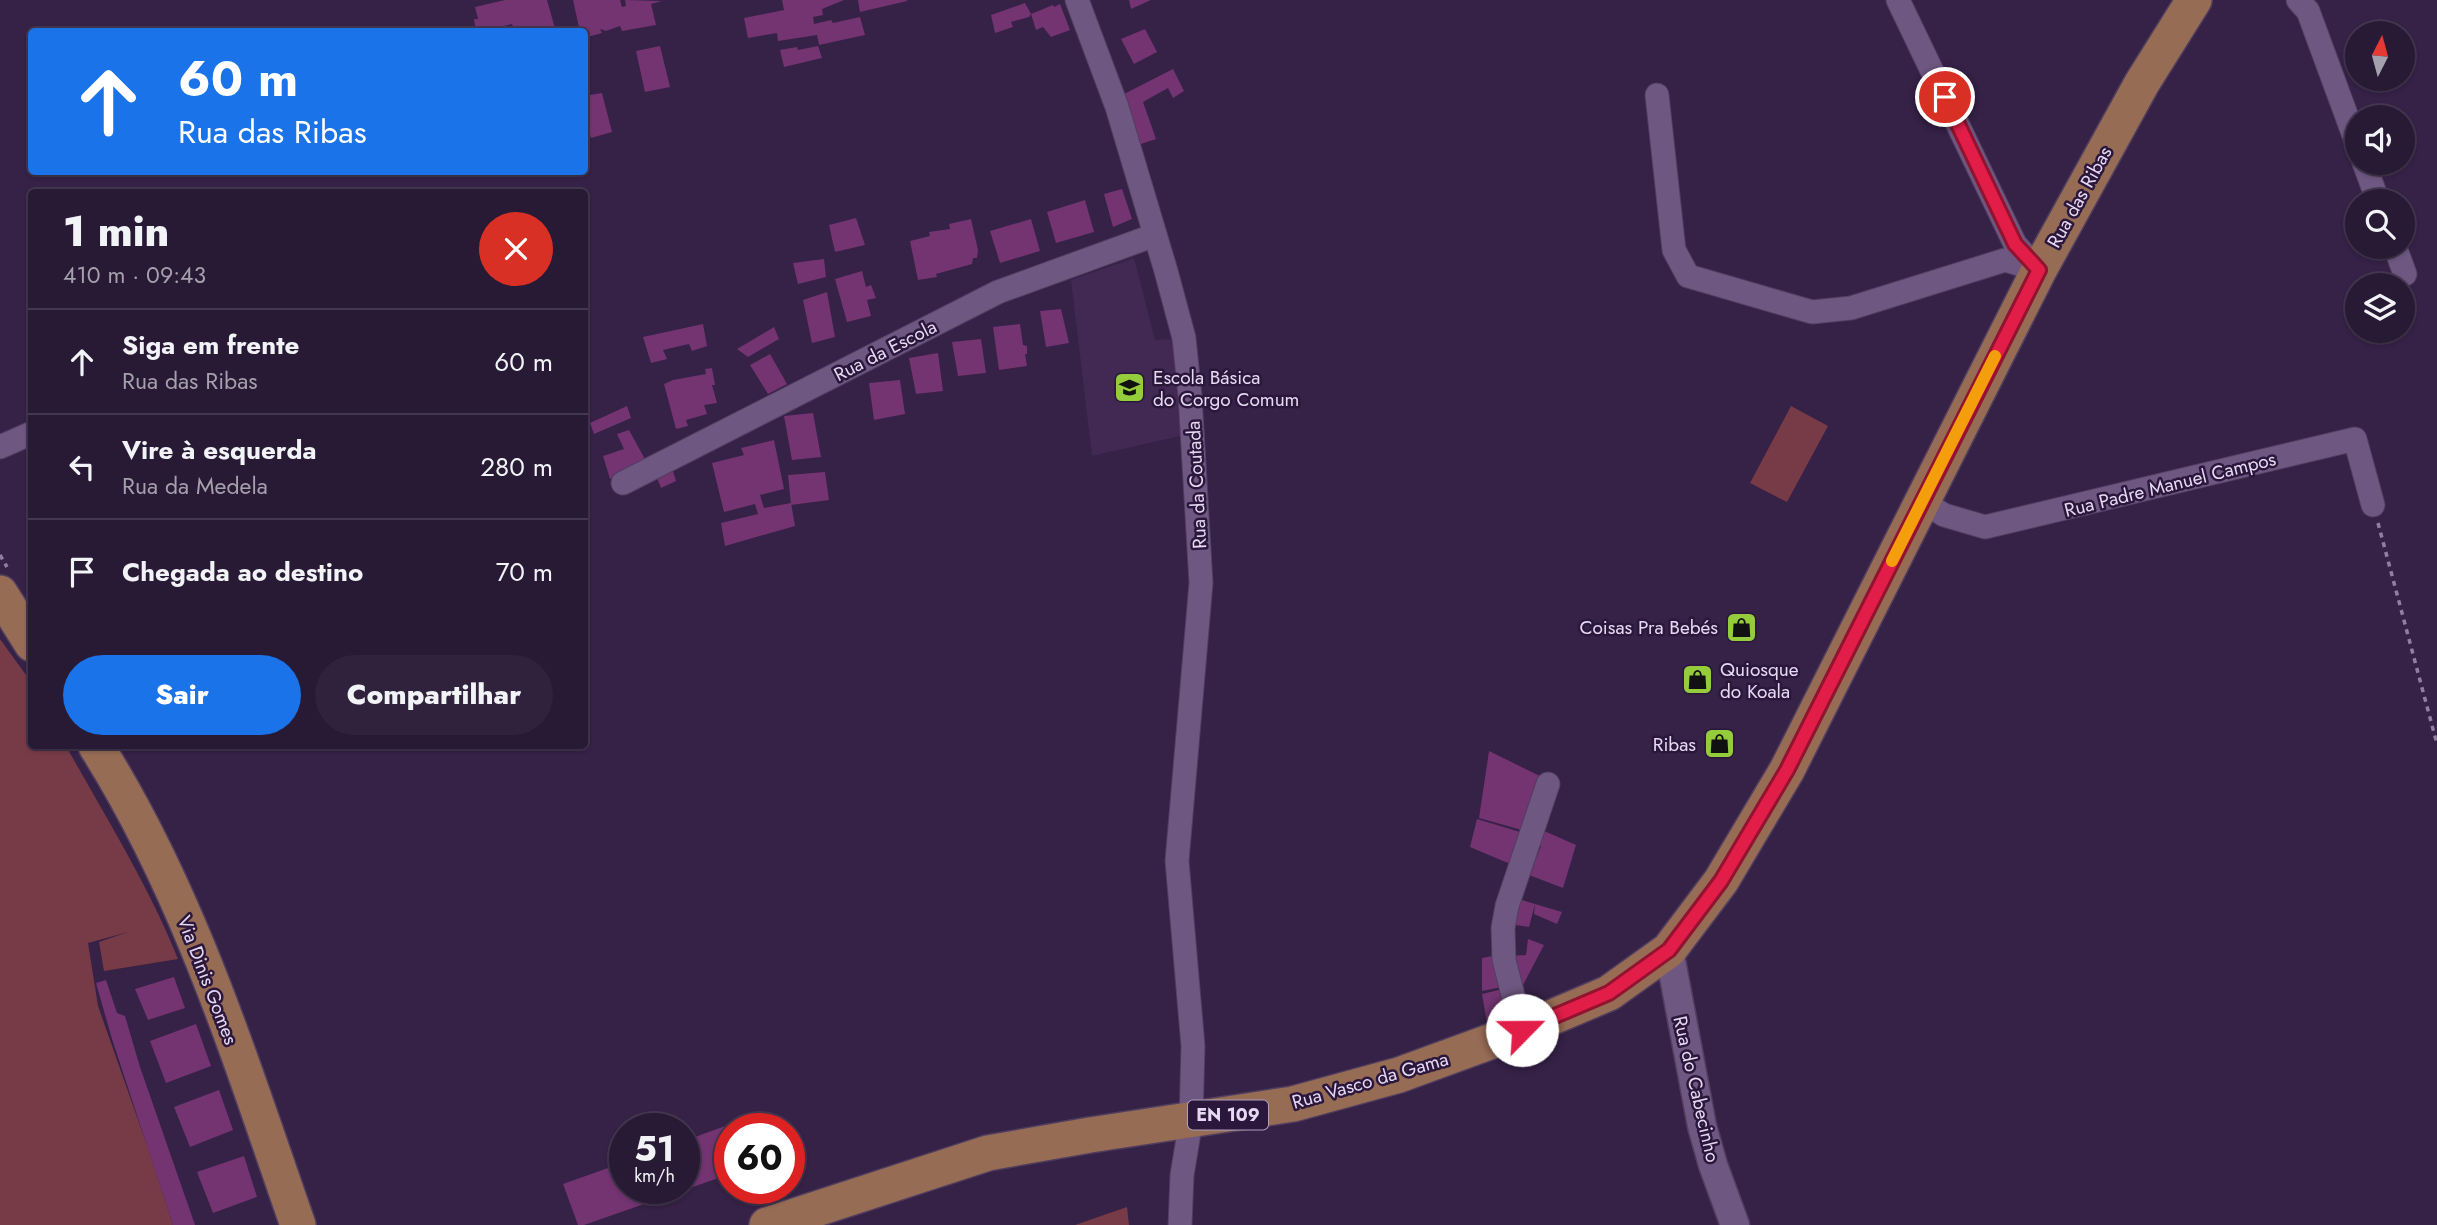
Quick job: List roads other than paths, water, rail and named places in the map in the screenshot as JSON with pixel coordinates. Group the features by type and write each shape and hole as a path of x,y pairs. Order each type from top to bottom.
{"main road":[{"name":"Rua das Ribas","path":"1669,950 1721,881 1787,770 2039,270 2142,83 2194,0"},
{"path":"0,593 28,638"},
{"name":"Via Dinis Gomes","path":"98,749 156,852 204,962 298,1225"},
{"name":"Rua Vasco da Gama","path":"767,1225 988,1153 1293,1104 1399,1075 1522,1030 1609,993 1669,950"}],"street":[{"name":"Rua da Coutada","path":"1077,0 1117,107 1155,235 1184,338 1190,396 1201,583 1177,861 1193,1046 1191,1121 1182,1175 1180,1225"},
{"path":"1898,0 2015,244 2039,270"},
{"path":"2298,0 2308,11 2345,111"},
{"path":"1657,95 1674,250 1688,276 1812,312 1851,308 2005,260 2039,270"},
{"name":"Rua da Escola","path":"623,483 999,292 1155,235"},
{"path":"0,447 28,435"},
{"name":"Rua Padre Manuel Campos","path":"1922,501 1944,515 1985,527 2355,439 2373,505"},
{"path":"1522,1030 1504,960 1503,928 1507,906 1548,784"},
{"name":"Rua do Cabecinho","path":"1669,950 1702,1126 1735,1225"}],"place":[{"name":"Escola Básica do Corgo Comum","path":"1130,388"},
{"name":"Coisas Pra Bebés","path":"1741,627"},
{"name":"Quiosque do Koala","path":"1697,680"},
{"name":"Ribas","path":"1719,744"}]}
